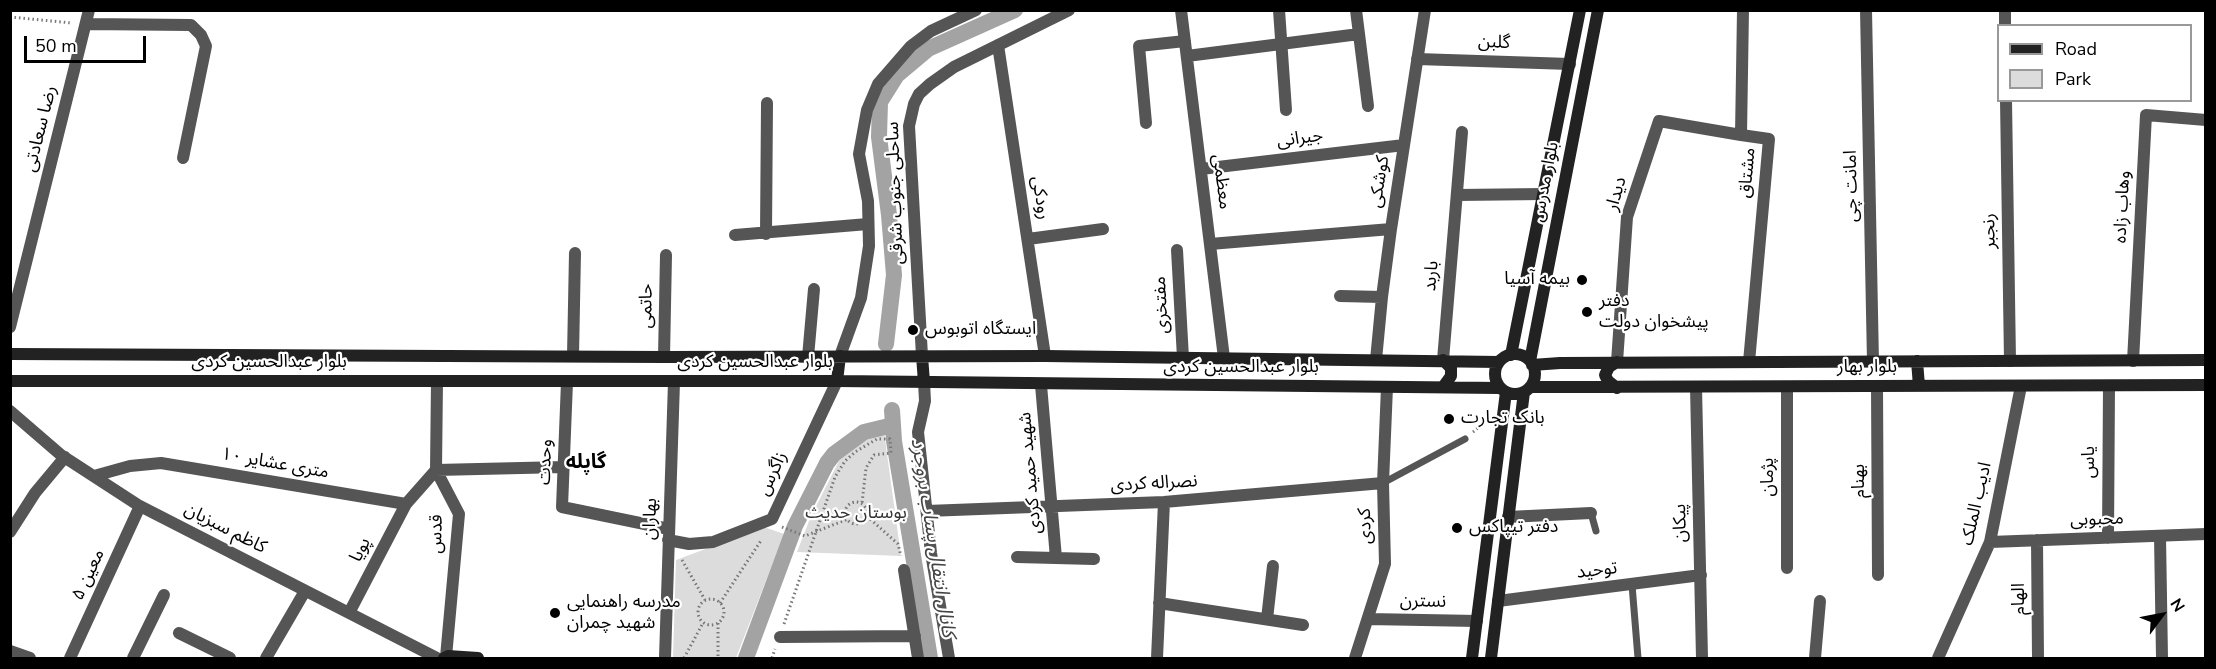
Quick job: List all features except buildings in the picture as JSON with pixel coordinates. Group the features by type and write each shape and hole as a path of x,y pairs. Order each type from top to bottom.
{"main road":[{"name":"بلوار مدرس","path":"1511,355 1580,10"},
{"name":"بلوار مدرس","path":"1531,363 1598,10"},
{"name":"بلوار عبدالحسین کردی","path":"10,354 1045,356 1499,362"},
{"path":"1472,658 1504,406 1503,390 1495,375 1499,362 1511,355 1524,357 1531,363 1534,372 1527,390 1508,517 1491,658"},
{"path":"837,381 840,356"},
{"path":"922,356 924,382"},
{"path":"1443,360 1450,368 1451,376 1443,387"},
{"name":"بلوار بهار","path":"1531,363 2205,360"},
{"path":"1617,362 1605,375 1608,381 1617,388"},
{"path":"1917,362 1919,386"},
{"name":"بلوار عبدالحسین کردی","path":"10,381 837,381 1041,385 1443,387 1503,390"},
{"name":"بلوار بهار","path":"1527,390 2205,385"},
{"path":"1503,390 1518,394 1527,390"},
{"path":"442,658 478,658"}],"street":[{"name":"رضا سعادتی","path":"10,327 89,10"},
{"path":"840,356 861,298 869,246 868,201 859,154 867,110 878,84 910,46 956,15 976,10"},
{"name":"ساحلی جنوب شرقی","path":"922,356 909,118 919,94 954,66 1069,10"},
{"name":"معظمی","path":"1181,10 1224,358"},
{"path":"1279,10 1286,110"},
{"path":"1356,10 1368,106"},
{"name":"کوشکی","path":"1376,360 1391,230 1425,10"},
{"name":"مشتاق","path":"1743,10 1741,135 1769,139 1749,362"},
{"name":"امانت چی","path":"1866,10 1874,362"},
{"path":"86,24 191,25 201,35 206,46 183,158"},
{"path":"1187,56 1359,34"},
{"path":"1146,123 1139,46 1185,41"},
{"name":"رودکی","path":"998,45 1045,356"},
{"name":"گلبن","path":"1417,59 1570,64"},
{"name":"رنجبر","path":"2006,102 2010,361"},
{"path":"766,234 767,103"},
{"name":"وهاب زاده","path":"2133,361 2146,115 2205,120"},
{"name":"دیدار","path":"1617,362 1627,217 1659,121 1741,135"},
{"name":"باربد","path":"1443,360 1462,132"},
{"name":"جیرانی","path":"1201,169 1404,145"},
{"path":"1457,195 1544,194"},
{"path":"735,235 868,224"},
{"path":"1028,239 1103,229"},
{"path":"1210,244 1391,230"},
{"name":"مفتخری","path":"1177,250 1184,358"},
{"path":"573,356 575,253"},
{"name":"حاتمی","path":"664,357 666,255"},
{"path":"808,357 814,288"},
{"path":"1340,296 1382,297"},
{"name":"قدس","path":"438,381 436,470 459,514 442,658"},
{"name":"زاگرس","path":"669,536 689,544 713,542 772,519 837,381"},
{"name":"وحدت","path":"567,382 562,507 669,536"},
{"name":"بهاران","path":"665,658 674,382"},
{"path":"924,382 925,401 918,432 931,553 949,658"},
{"name":"شهید حمید کردی","path":"1041,385 1056,558"},
{"name":"بهنام","path":"1878,386 1878,575"},
{"name":"ادیب الملک","path":"1938,658 1990,542 2021,386"},
{"name":"یاس","path":"2108,538 2109,386"},
{"name":"کردی","path":"1355,658 1385,564 1383,483 1387,387"},
{"name":"پیکان","path":"1696,387 1702,658"},
{"name":"پژمان","path":"1787,387 1787,568"},
{"name":"کاظم سبزیان","path":"10,411 65,457 140,506 442,658"},
{"path":"10,532 34,493 65,457"},
{"name":"۱۰ متری عشایر","path":"94,476 130,466 161,463 406,504"},
{"path":"406,504 436,470 564,467"},
{"name":"نصراله کردی","path":"927,511 1164,502 1383,483"},
{"path":"1156,658 1164,502"},
{"name":"پویا","path":"349,613 406,504"},
{"name":"معین ۵","path":"70,658 140,506"},
{"path":"1508,517 1591,513"},
{"name":"محبوبی","path":"1990,542 2205,534"},
{"path":"2160,536 2162,658"},
{"name":"الهام","path":"2037,540 2038,658"},
{"path":"1017,557 1094,559"},
{"path":"1267,619 1273,566"},
{"path":"904,570 918,658"},
{"name":"توحید","path":"1498,601 1632,585 1701,574"},
{"path":"266,658 305,591"},
{"path":"133,658 164,595"},
{"path":"1815,658 1820,601"},
{"path":"1159,603 1303,625"},
{"name":"نسترن","path":"1368,618 1477,621"},
{"path":"781,632 915,636"},
{"path":"179,633 230,658"},
{"path":"10,651 26,658"}],"lane":[{"path":"1383,483 1465,439"},
{"path":"1591,513 1596,531"},
{"path":"1632,585 1638,658"}],"path":[{"path":"10,17 86,24"},
{"path":"1465,439 1504,406"},
{"path":"781,632 835,477 855,452 877,439 890,439 891,453 874,455 866,468 862,503"},
{"path":"855,502 862,503 867,508 867,516 860,523 853,523 848,519 845,511 848,505 855,502"},
{"path":"867,516 898,544 904,570"},
{"path":"774,528 782,527 805,536 848,519"},
{"path":"720,603 765,535"},
{"path":"669,536 705,600"},
{"path":"718,623 703,622 698,612 700,604 705,600 712,599 720,603 723,614 718,623 718,658"},
{"path":"684,658 703,622"}],"green space":[{"name":"بوستان حدیث","path":"884,432 901,556 797,552 811,516 840,459 856,443"},
{"name":"بوستان حدیث","path":"764,527 784,534 736,658 673,658 676,560"}],"waterway":[{"name":"کانال انتقال پساب بروجرد","path":"886,344 894,275 879,137 880,102 897,75 928,49 1015,10"},
{"name":"کانال انتقال پساب بروجرد","path":"892,410 894,441 930,658"},
{"name":"کانال انتقال پساب بروجرد","path":"746,658 795,526 827,463 834,454 864,432 893,425"}],"place":[{"name":"بیمه آسیا","path":"1582,280"},
{"name":"دفتر پیشخوان دولت","path":"1587,312"},
{"name":"ایستگاه اتوبوس","path":"913,330"},
{"name":"بانک تجارت","path":"1449,419"},
{"name":"دفتر تیپاکس","path":"1457,528"},
{"name":"مدرسه راهنمایی شهید چمران","path":"555,613"}],"district":[{"name":"گاپله","path":"586,463"}]}
